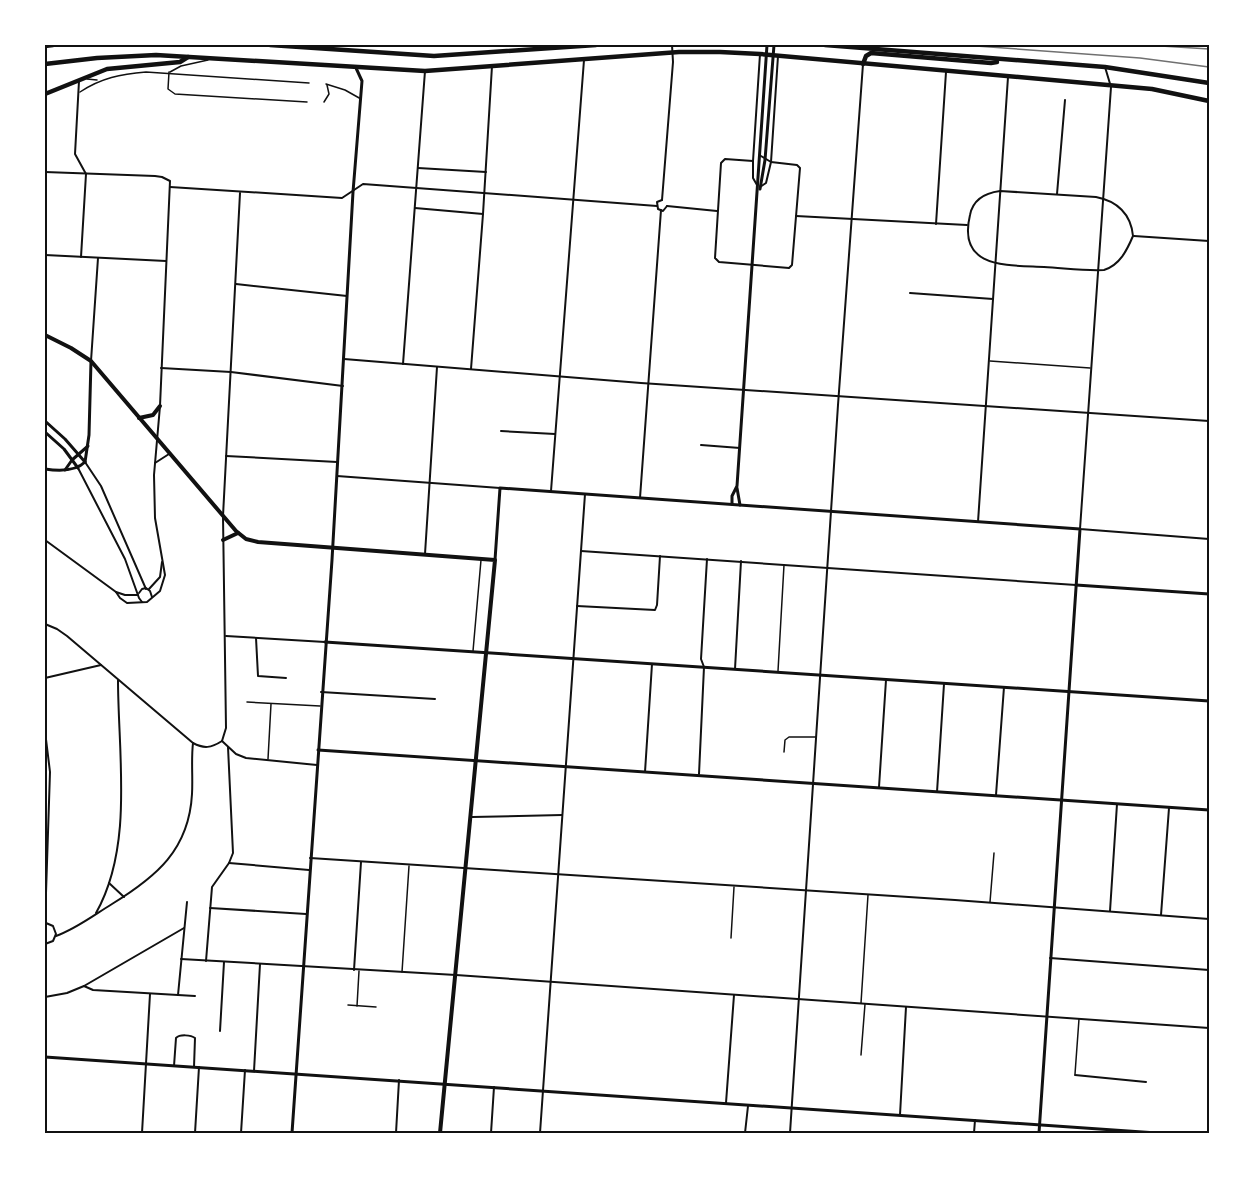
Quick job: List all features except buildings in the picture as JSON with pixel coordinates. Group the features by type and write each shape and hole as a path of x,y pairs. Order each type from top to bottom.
{"highway":[{"path":"45,46 53,45"},
{"path":"270,45 434,56 596,45"},
{"path":"825,45 1105,67 1209,83"},
{"path":"45,64 98,58 156,56 425,71 673,53 760,54 1152,89 1209,101"},
{"path":"863,64 866,56 871,53 991,63 1003,60"},
{"path":"45,94 107,69 180,62 188,57"},
{"path":"45,89 60,87"}],"main road":[{"path":"45,335 91,361 238,533 252,541 495,560 440,1133"},
{"path":"139,418 153,415 160,406"},
{"path":"223,540 238,533"}],"street":[{"path":"662,200 672,45"},
{"path":"740,505 737,486 759,193 767,45"},
{"path":"759,187 765,160 774,45"},
{"path":"759,187 753,178 753,161 760,54"},
{"path":"759,187 766,183 771,162 778,56"},
{"path":"551,491 584,59"},
{"path":"790,1133 863,64"},
{"path":"471,369 492,66"},
{"path":"1039,1133 1110,85 1105,67"},
{"path":"292,1133 321,692 333,547 353,192 361,99 362,81 356,68"},
{"path":"403,364 425,71"},
{"path":"936,224 946,72"},
{"path":"978,522 1008,77"},
{"path":"81,257 86,174 75,154 82,78"},
{"path":"1057,194 1065,100"},
{"path":"753,161 722,160 717,211 716,260 791,267 800,168 797,165 771,162 760,155"},
{"path":"418,168 486,172"},
{"path":"45,172 162,177 170,181 160,406 155,463 155,518 163,559 164,584 151,600 135,604 127,603 118,597 116,592"},
{"path":"170,187 342,198 363,184 657,206 661,210 640,498"},
{"path":"1000,191 1057,194 1103,198 1116,203 1123,210 1129,220 1133,236 1126,252 1113,266 1097,271 995,264 985,260 975,251 968,237 968,225 971,210 978,198 1000,191"},
{"path":"45,624 57,629 193,744 206,748 222,741 226,728 223,516 240,192"},
{"path":"657,206 657,202 662,200"},
{"path":"662,200 667,206"},
{"path":"661,210 667,206 717,211"},
{"path":"415,208 483,214"},
{"path":"796,216 968,225"},
{"path":"1133,236 1209,241"},
{"path":"45,255 166,261"},
{"path":"45,469 78,468 86,462 98,258"},
{"path":"236,284 348,296"},
{"path":"910,293 993,299"},
{"path":"344,359 648,384 1209,421"},
{"path":"425,554 437,367"},
{"path":"160,368 231,372 343,386"},
{"path":"45,421 79,453 101,486 152,594 151,600"},
{"path":"501,431 555,434"},
{"path":"45,432 78,468 125,560 142,602"},
{"path":"65,470 72,460 88,446"},
{"path":"701,446 740,448"},
{"path":"155,463 170,454"},
{"path":"226,456 338,462"},
{"path":"337,476 1209,538"},
{"path":"732,504 732,496 737,486"},
{"path":"495,560 500,488"},
{"path":"540,1133 585,494"},
{"path":"109,528 118,524"},
{"path":"45,540 116,592 125,596 139,594 142,589 148,589 160,577 163,559"},
{"path":"581,550 1209,594"},
{"path":"577,606 655,610 660,556"},
{"path":"699,775 704,667 701,659 707,559"},
{"path":"735,669 741,561"},
{"path":"225,636 1209,701"},
{"path":"256,638 258,676 286,678"},
{"path":"645,772 652,664"},
{"path":"45,678 101,665"},
{"path":"879,787 886,679"},
{"path":"95,915 109,883 117,846 120,817 118,680"},
{"path":"937,792 944,684"},
{"path":"996,796 1004,687"},
{"path":"321,692 435,699"},
{"path":"45,731 50,772 45,923 53,926 56,936"},
{"path":"222,741 236,754 246,758 317,765"},
{"path":"45,944 140,888 158,872 172,854 183,833 192,796 193,744"},
{"path":"206,961 213,884 229,863 233,853 228,747"},
{"path":"318,750 1209,810"},
{"path":"1110,911 1117,804"},
{"path":"1161,915 1169,807"},
{"path":"471,817 562,815"},
{"path":"310,858 1209,919"},
{"path":"354,970 361,862"},
{"path":"229,863 309,870"},
{"path":"109,883 124,897"},
{"path":"178,995 187,902"},
{"path":"210,908 306,914"},
{"path":"45,997 67,993 84,986 184,928"},
{"path":"1050,958 1209,970"},
{"path":"181,959 456,975 1209,1028"},
{"path":"220,1031 224,962"},
{"path":"254,1071 260,964"},
{"path":"84,986 93,990 195,996"},
{"path":"142,1133 150,994"},
{"path":"726,1103 734,995"},
{"path":"900,1115 906,1006"},
{"path":"174,1066 176,1038 191,1036 195,1038 194,1067"},
{"path":"45,1057 1040,1124 1094,1131 1157,1133"},
{"path":"195,1133 199,1067"},
{"path":"241,1133 245,1070"},
{"path":"1075,1075 1146,1082"},
{"path":"396,1133 399,1080"},
{"path":"491,1133 494,1087"},
{"path":"745,1133 748,1105"},
{"path":"974,1133 975,1120"}],"lane":[{"path":"169,72 181,66 213,58"},
{"path":"169,72 168,89 175,94 307,102"},
{"path":"79,93 98,81 126,74 169,72 309,83"},
{"path":"82,78 98,81"},
{"path":"324,102 329,94 326,84 345,90 361,99"},
{"path":"988,360 1090,368"},
{"path":"472,652 481,558"},
{"path":"778,672 784,564"},
{"path":"248,702 321,706"},
{"path":"268,761 271,703"},
{"path":"784,752 785,740 789,737 817,738"},
{"path":"990,903 994,853"},
{"path":"402,972 409,865"},
{"path":"731,938 734,886"},
{"path":"861,1003 868,895"},
{"path":"357,1006 359,970"},
{"path":"861,1055 865,1003"},
{"path":"348,1005 376,1007"},
{"path":"1075,1075 1079,1018"}],"railway":[{"path":"962,45 1140,58 1209,67"},
{"path":"1145,45 1209,49"}]}
